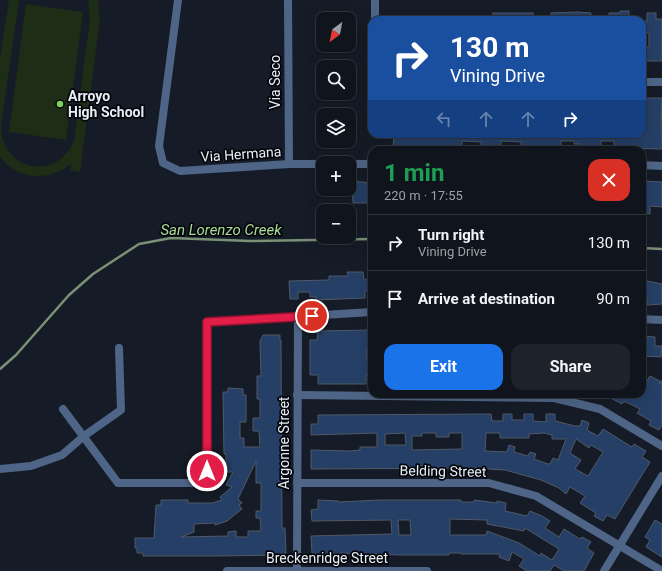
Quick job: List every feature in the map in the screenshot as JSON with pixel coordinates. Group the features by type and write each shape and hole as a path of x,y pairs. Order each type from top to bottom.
{"street":[{"name":"Via Hermana","path":"178,0 159,146 163,163 180,171 289,164 316,164"},
{"name":"Via Seco","path":"288,0 289,164"},
{"path":"375,0 375,16"},
{"path":"646,82 662,82"},
{"path":"356,164 368,164"},
{"path":"646,165 662,166"},
{"path":"63,409 118,483 207,483 207,322 368,312"},
{"name":"Argonne Street","path":"298,317 298,570"},
{"path":"646,319 662,320"},
{"path":"0,469 31,466 62,455 84,436 121,410 119,348"},
{"path":"297,395 368,396"},
{"path":"554,398 600,409 662,446"},
{"path":"604,571 662,476"},
{"name":"Belding Street","path":"297,483 489,483 536,496 662,571"},
{"name":"Breckenridge Street","path":"227,571 427,571"}],"green space":[{"path":"9,0 19,0 1,125 3,140 9,152 19,161 30,166 43,166 55,163 66,154 74,141 90,19 88,0 98,0 100,20 80,172 70,170 71,164 53,174 34,176 15,170 7,165 0,157 0,59"},
{"path":"26,4 83,12 66,140 9,132"}],"building":[{"path":"620,11 629,11 629,16 609,16 609,13 620,13"},
{"path":"493,13 533,13 533,16 493,16"},
{"path":"551,13 591,13 591,16 551,16"},
{"path":"647,13 656,13 656,19 662,19 662,61 646,61 646,47 649,47 649,33 646,33"},
{"path":"646,98 662,98 662,149 646,149 646,146 614,146 614,141 601,141 601,146 581,146 581,144 574,144 574,141 561,141 561,146 521,146 521,142 501,141 501,146 481,146 481,142 462,141 462,146 393,146 394,138 646,138"},
{"path":"356,181 368,183 368,203 353,203 353,196 356,196"},
{"path":"646,181 662,182 662,207 650,206 650,214 646,213"},
{"path":"347,272 363,272 364,280 368,280 368,291 365,291 365,298 316,300 316,297 310,297 310,292 298,292 298,299 290,299 289,281 329,280 329,276 348,276"},
{"path":"646,281 662,284 662,304 647,305"},
{"path":"368,330 368,375 366,375 366,384 318,384 318,375 310,375 310,340 317,340 318,331"},
{"path":"263,335 280,335 281,340 282,528 285,528 286,553 278,555 143,556 143,553 137,553 137,548 135,548 135,538 154,538 156,505 161,505 161,500 188,500 188,503 212,503 222,500 220,497 232,487 226,485 233,472 226,472 226,454 224,454 223,392 228,392 228,388 243,389 243,395 246,395 246,422 240,422 240,438 244,438 244,447 260,447 259,431 253,431 253,418 260,418 260,399 257,399 257,376 261,376 260,341","holes":["256,461 256,483 261,483 261,511 256,511 256,518 260,518 261,531 248,531 248,537 236,537 236,531 228,532 228,536 181,537 194,532 194,524 215,523 215,525 227,521 242,509 239,505 242,503 238,499"]},
{"path":"646,336 655,337 655,346 662,346 661,357 646,356"},
{"path":"650,376 660,381 659,384 662,380 662,425 659,430 649,425 651,421 637,413 640,409 626,402 623,402 622,404 611,398 646,398 646,382"},
{"path":"491,414 492,421 503,421 503,414 512,414 512,420 524,420 524,414 533,414 533,421 546,422 546,414 555,414 555,421 580,426 582,420 589,423 587,430 598,436 603,429 632,447 634,444 646,451 642,457 650,462 615,519 607,515 603,521 594,516 596,513 580,503 585,496 570,487 566,494 559,488 541,480 505,470 471,468 311,469 311,450 350,451 360,450 360,447 377,447 377,433 311,435 311,424 318,424 318,415","holes":["405,433 406,445 385,445 385,434","422,433 436,433 436,437 449,437 449,433 462,433 462,449 412,450 412,436 422,436","486,433 500,433 500,438 529,438 529,434 544,433 552,435 552,439 566,439 558,460 553,458 550,464 534,459 536,454 530,452 528,456 514,452 515,447 509,445 507,452 485,451","576,439 589,448 591,445 603,452 588,476 575,469 581,460 570,453"]},
{"path":"318,500 338,502 380,500 461,500 461,502 474,502 474,500 497,503 497,501 506,503 505,511 527,516 530,511 542,516 550,521 545,528 559,537 564,529 580,539 582,537 591,542 587,548 594,553 584,571 564,571 554,565 550,571 527,571 519,566 524,559 512,552 509,561 499,557 500,554 449,553 449,555 400,555 342,553 319,556 319,554 312,553 311,536 392,534 391,520 312,521 311,510 318,509","holes":["450,519 487,520 487,524 524,531 525,528 559,549 552,560 541,553 540,556 519,543 487,531 486,535 450,535","398,520 410,520 411,535 399,535"]},
{"path":"655,520 662,524 662,557 646,547 650,540 645,537"}],"waterway":[{"name":"San Lorenzo Creek","path":"0,369 16,355 69,295 93,274 139,244 171,238 250,241 368,239"},
{"name":"San Lorenzo Creek","path":"646,248 662,249"}],"place":[{"name":"Arroyo High School","path":"60,104"}],"route":[{"path":"207,471 207,322 312,316"}]}
